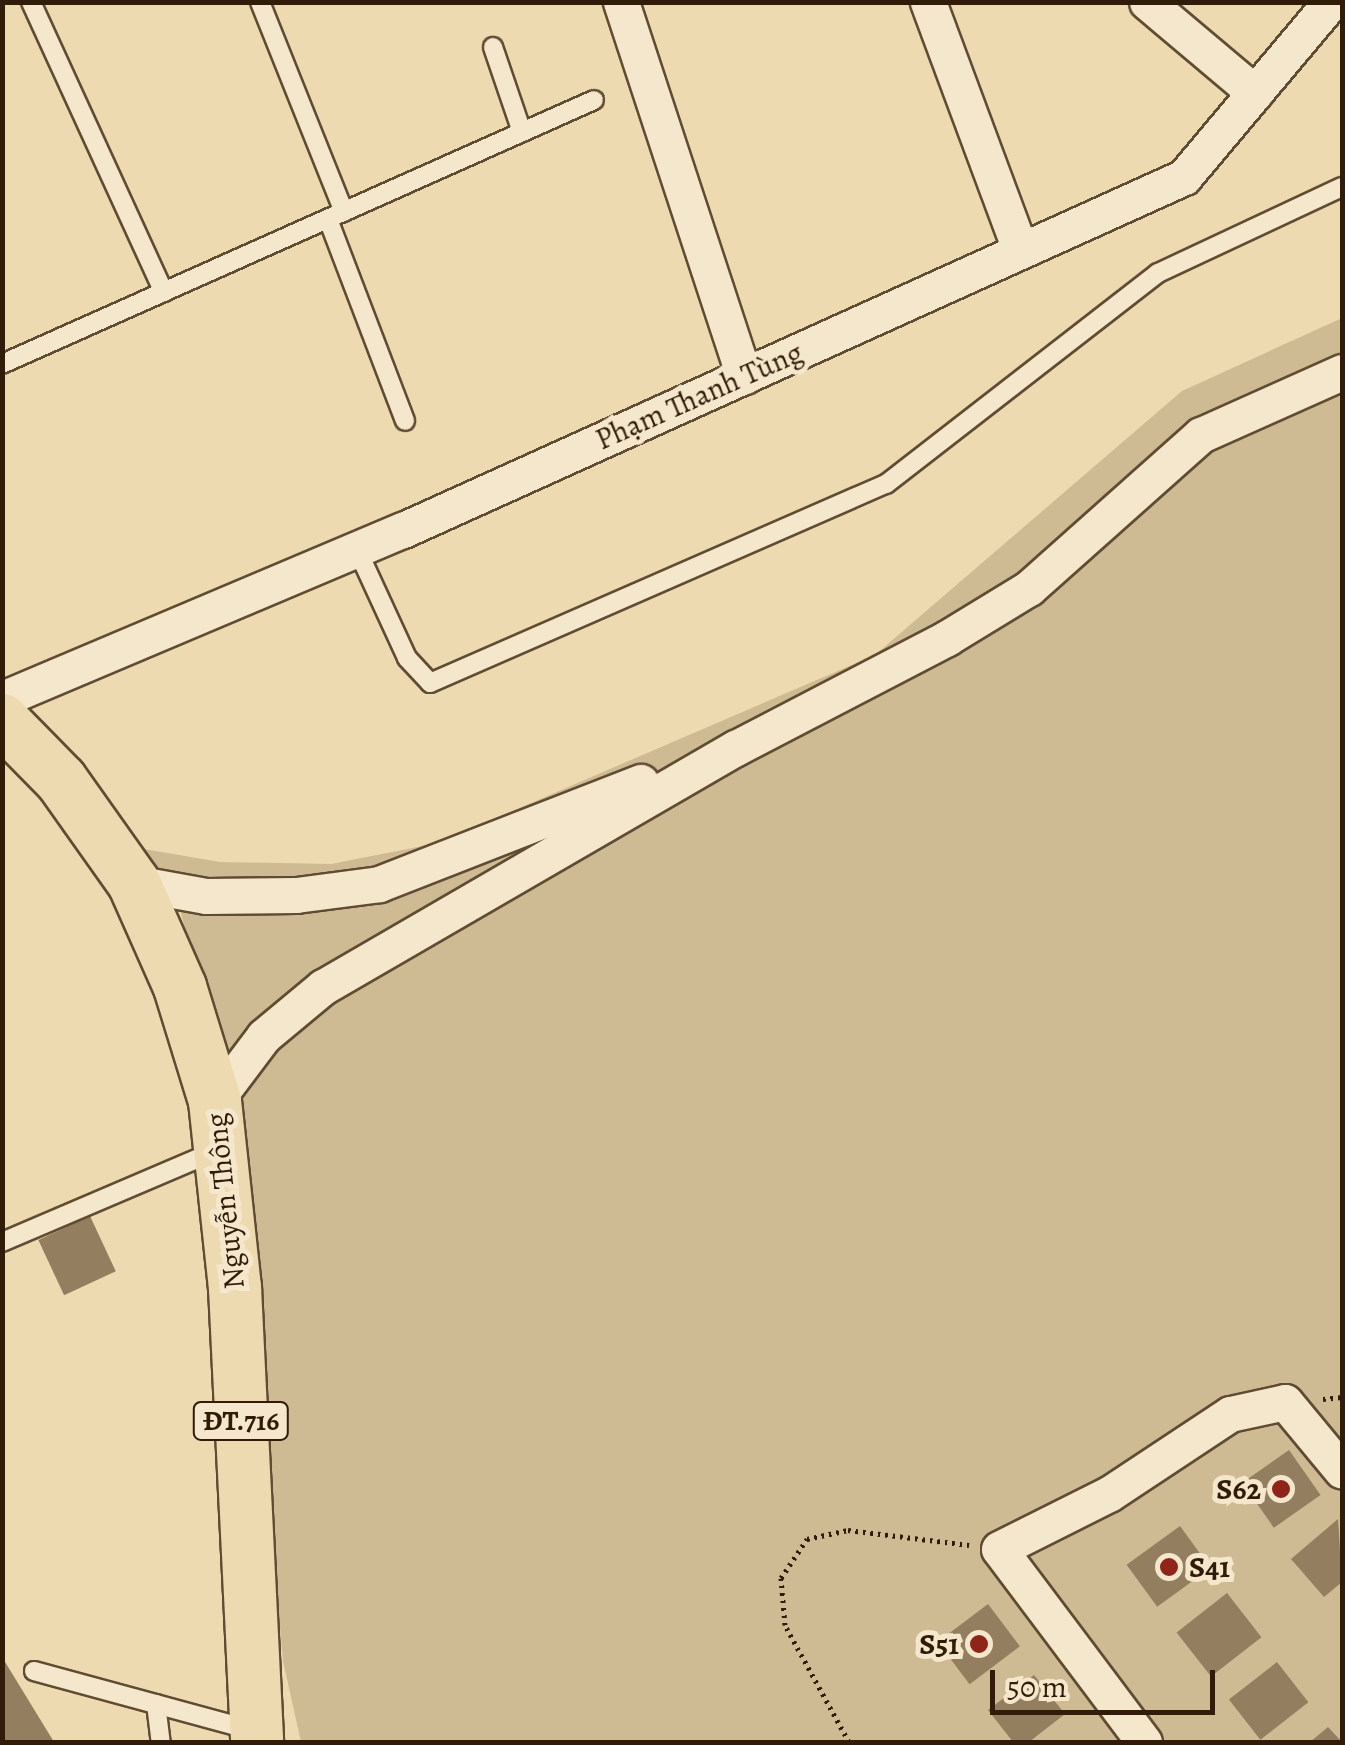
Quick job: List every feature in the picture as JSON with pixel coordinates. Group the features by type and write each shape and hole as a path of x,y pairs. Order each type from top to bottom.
{"main road":[{"name":"Nguyễn Thông","path":"2,720 61,780 134,884 180,986 216,1126 235,1288 256,1737"}],"street":[{"path":"621,2 744,376"},
{"path":"928,2 1020,250"},
{"path":"1147,2 1255,93"},
{"name":"Phạm Thanh Tùng","path":"2,700 744,376 1184,177 1332,2"},
{"path":"216,1126 264,1036 323,987 736,748 1029,588 1202,435 1342,372"},
{"path":"134,884 206,896 296,895 379,884 736,748"},
{"path":"1144,1742 999,1549 1109,1494 1230,1414 1286,1402 1342,1471"}],"lane":[{"path":"30,2 164,292"},
{"path":"260,2 405,421"},
{"path":"492,47 522,132"},
{"path":"2,364 594,100"},
{"path":"356,547 407,658 430,682 886,484 1158,273 1342,186"},
{"path":"2,1242 216,1126"},
{"path":"34,1671 156,1704 256,1737"},
{"path":"156,1704 161,1742"}],"path":[{"path":"849,1742 785,1626 781,1578 806,1539 848,1530 999,1549"}],"shaded area":[{"path":"1342,318 1342,1742 301,1742 283,1661 236,1131 181,913 138,848 220,862 331,864 438,843 875,655 1182,391"}],"building":[{"path":"90,1216 116,1271 64,1295 38,1240"},
{"name":"S62","path":"1289,1450 1321,1495 1274,1528 1242,1483"},
{"path":"1338,1519 1342,1582 1324,1597 1291,1559"},
{"name":"S41","path":"1180,1526 1211,1568 1157,1607 1127,1565"},
{"path":"1227,1593 1261,1637 1211,1677 1177,1632"},
{"name":"S51","path":"988,1604 1020,1646 970,1684 938,1642"},
{"path":"2,1657 54,1742 2,1742"},
{"path":"1277,1662 1308,1702 1260,1740 1229,1700"},
{"path":"1034,1675 1065,1714 1029,1742 1013,1742 988,1710"},
{"path":"1328,1727 1342,1742 1310,1742"}],"place":[{"name":"S62","path":"1281,1489"},
{"name":"S41","path":"1169,1567"},
{"name":"S51","path":"979,1644"}]}
